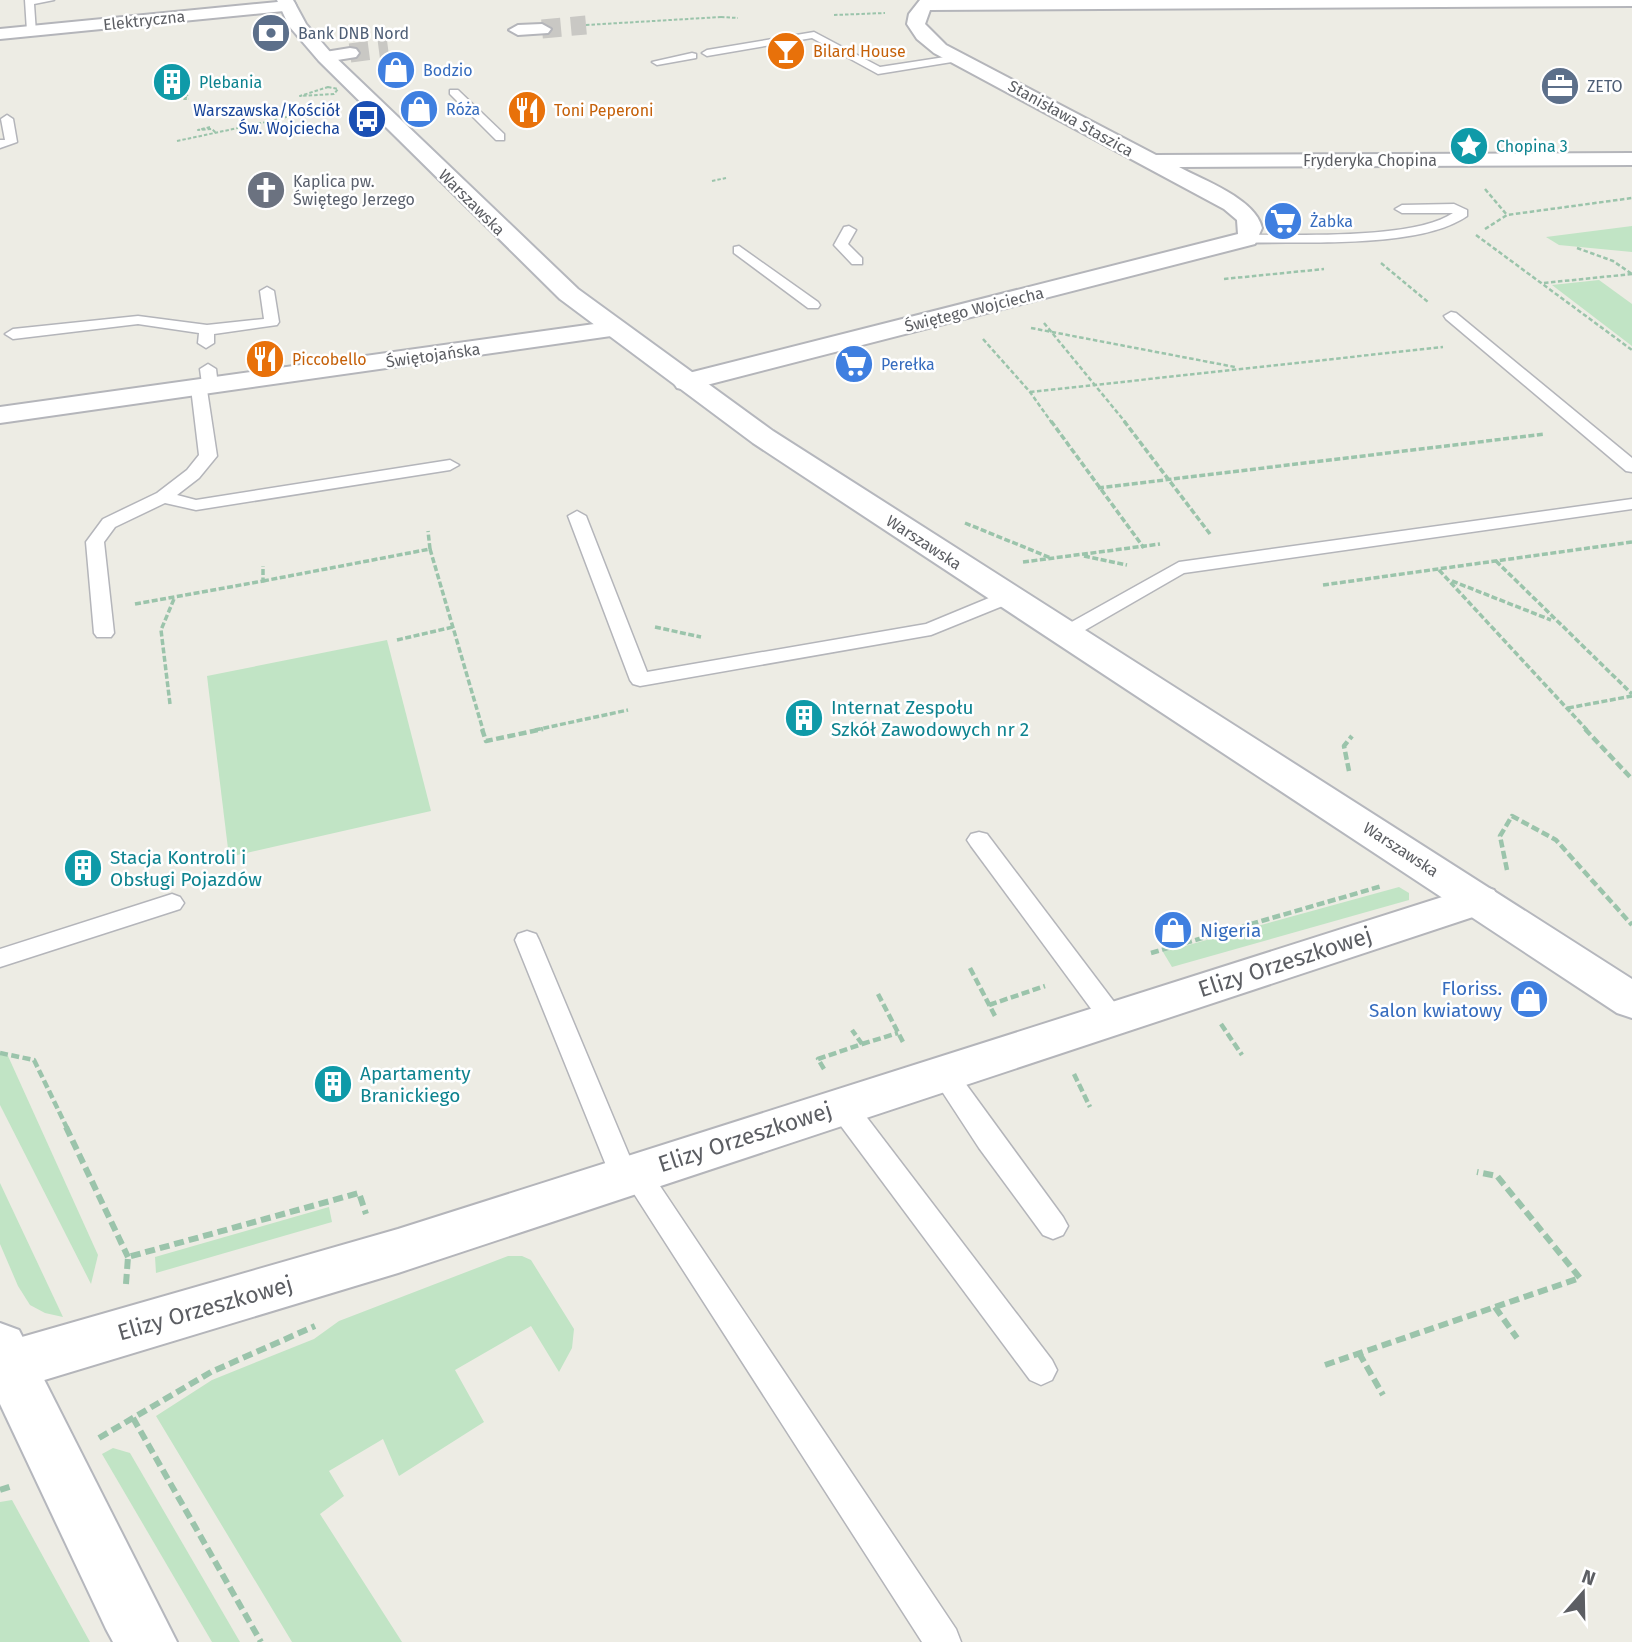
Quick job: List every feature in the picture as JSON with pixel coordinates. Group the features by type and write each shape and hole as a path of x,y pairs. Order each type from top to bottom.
{"street":[{"path":"927,2 1632,1"},
{"name":"Stanisława Staszica","path":"927,2 916,24 923,35 958,58 1232,204 1250,232"},
{"name":"Elektryczna","path":"0,34 286,3"},
{"name":"Warszawska","path":"286,3 298,26 338,55 499,230 569,294 687,382 763,437 1066,634 1494,886 1632,1001"},
{"path":"518,30 542,29"},
{"name":"Fryderyka Chopina","path":"1150,161 1632,159"},
{"path":"1605,180 1632,177"},
{"name":"Świętego Wojciecha","path":"687,382 1020,297 1250,232"},
{"name":"Świętojańska","path":"0,415 206,381 616,329"},
{"name":"Elizy Orzeszkowej","path":"4,1356 398,1251 630,1174 836,1092 926,1064 1112,1018 1494,886"},
{"path":"4,1356 146,1642"}],"lane":[{"path":"32,31 29,2 49,0"},
{"path":"707,53 814,35 878,71 958,58"},
{"path":"657,62 692,56"},
{"path":"454,92 500,136"},
{"path":"0,144 12,142 6,119"},
{"path":"1250,232 1404,233 1454,222 1462,213 1454,208 1402,209"},
{"path":"849,230 841,245 857,261"},
{"path":"739,250 813,305"},
{"path":"13,334 138,320 206,337 272,322 267,291"},
{"path":"1451,316 1632,467"},
{"path":"104,633 95,542 109,523 163,497 193,474 208,456 206,381"},
{"path":"163,497 196,505 450,465"},
{"path":"1066,634 1179,568 1632,503"},
{"path":"577,516 640,680 931,629 1008,597"},
{"path":"979,840 1112,1018"},
{"path":"0,958 172,903"},
{"path":"527,940 630,1174 943,1642"},
{"path":"926,1064 989,1140 1053,1226"},
{"path":"836,1092 1041,1370"}],"path":[{"path":"825,15 888,13"},
{"path":"586,25 736,16"},
{"path":"721,17 743,18"},
{"path":"186,93 188,97 177,99 189,99"},
{"path":"177,141 280,119 328,104"},
{"path":"210,127 198,130 212,129 216,134"},
{"path":"712,181 726,178"},
{"path":"1475,234 1632,350"},
{"path":"1577,248 1613,261 1632,274"},
{"path":"1382,263 1438,311 1451,316"},
{"path":"1220,280 1326,269"},
{"path":"1543,283 1632,274"},
{"path":"1020,297 1097,385 1213,537 1201,539"},
{"path":"958,313 1239,368"},
{"path":"958,313 1030,392 1165,576"},
{"path":"1030,392 1483,343"},
{"path":"1098,488 1586,429"},
{"path":"958,521 1051,558"},
{"path":"428,531 430,549 486,741 628,710"},
{"path":"1323,585 1632,542"},
{"path":"1017,562 1166,543"},
{"path":"99,588 118,600 137,604 430,549"},
{"path":"1495,560 1632,695"},
{"path":"263,566 263,581"},
{"path":"1438,569 1632,779"},
{"path":"1448,579 1555,622"},
{"path":"170,704 161,630 174,599"},
{"path":"397,640 453,627"},
{"path":"1567,708 1632,695"},
{"path":"1351,783 1344,746 1352,736"},
{"path":"1494,886 1500,836 1512,816 1556,840 1632,925"},
{"path":"1151,953 1387,884"},
{"path":"970,968 1001,1027"},
{"path":"989,1005 1079,974"},
{"path":"878,994 898,1033 926,1064"},
{"path":"1218,1020 1242,1055"},
{"path":"852,1030 862,1044"},
{"path":"836,1092 818,1059 898,1033"},
{"path":"0,1053 34,1060 128,1257 126,1291"},
{"path":"1068,1064 1090,1107"},
{"path":"1325,1365 1580,1278 1497,1176 1476,1172"},
{"path":"128,1257 359,1193 367,1219"},
{"path":"1495,1307 1517,1338"},
{"path":"0,1490 57,1464 211,1372 308,1331 326,1317"},
{"path":"1359,1353 1383,1395"},
{"path":"133,1418 261,1642"}],"green space":[{"path":"1632,226 1632,252 1559,245 1546,237"},
{"path":"1599,280 1632,304 1632,346 1552,285"},
{"path":"387,640 431,811 229,857 207,676"},
{"path":"1399,887 1409,893 1409,900 1172,967 1163,952"},
{"path":"0,1055 8,1056 98,1255 91,1284 0,1105"},
{"path":"0,1183 63,1317 45,1313 30,1305 18,1286 0,1244"},
{"path":"329,1207 332,1222 156,1273 155,1257"},
{"path":"508,1256 522,1256 531,1260 574,1329 572,1348 559,1372 531,1326 455,1370 484,1422 399,1476 383,1439 329,1471 344,1496 320,1514 402,1642 292,1642 156,1416 212,1380 314,1339 339,1321"},
{"path":"113,1448 130,1453 240,1642 212,1642 102,1454"},
{"path":"12,1500 90,1642 0,1642 0,1502"}],"tunnel":[{"path":"542,29 586,25"},
{"path":"350,53 388,48"}],"place":[{"name":"Bank DNB Nord","path":"271,33"},
{"name":"Bilard House","path":"786,51"},
{"name":"Bodzio","path":"396,70"},
{"name":"Plebania","path":"172,82"},
{"name":"ZETO","path":"1560,86"},
{"name":"Róża","path":"419,109"},
{"name":"Toni Peperoni","path":"527,110"},
{"name":"Warszawska/Kościół Św. Wojciecha","path":"367,119"},
{"name":"Chopina 3","path":"1469,146"},
{"name":"Kaplica pw. Świętego Jerzego","path":"266,190"},
{"name":"Żabka","path":"1283,221"},
{"name":"Piccobello","path":"265,359"},
{"name":"Perełka","path":"854,364"},
{"name":"Internat Zespołu Szkół Zawodowych nr 2","path":"804,718"},
{"name":"Stacja Kontroli i Obsługi Pojazdów","path":"83,868"},
{"name":"Nigeria","path":"1173,930"},
{"name":"Floriss. Salon kwiatowy","path":"1529,999"},
{"name":"Apartamenty Branickiego","path":"333,1084"}]}
